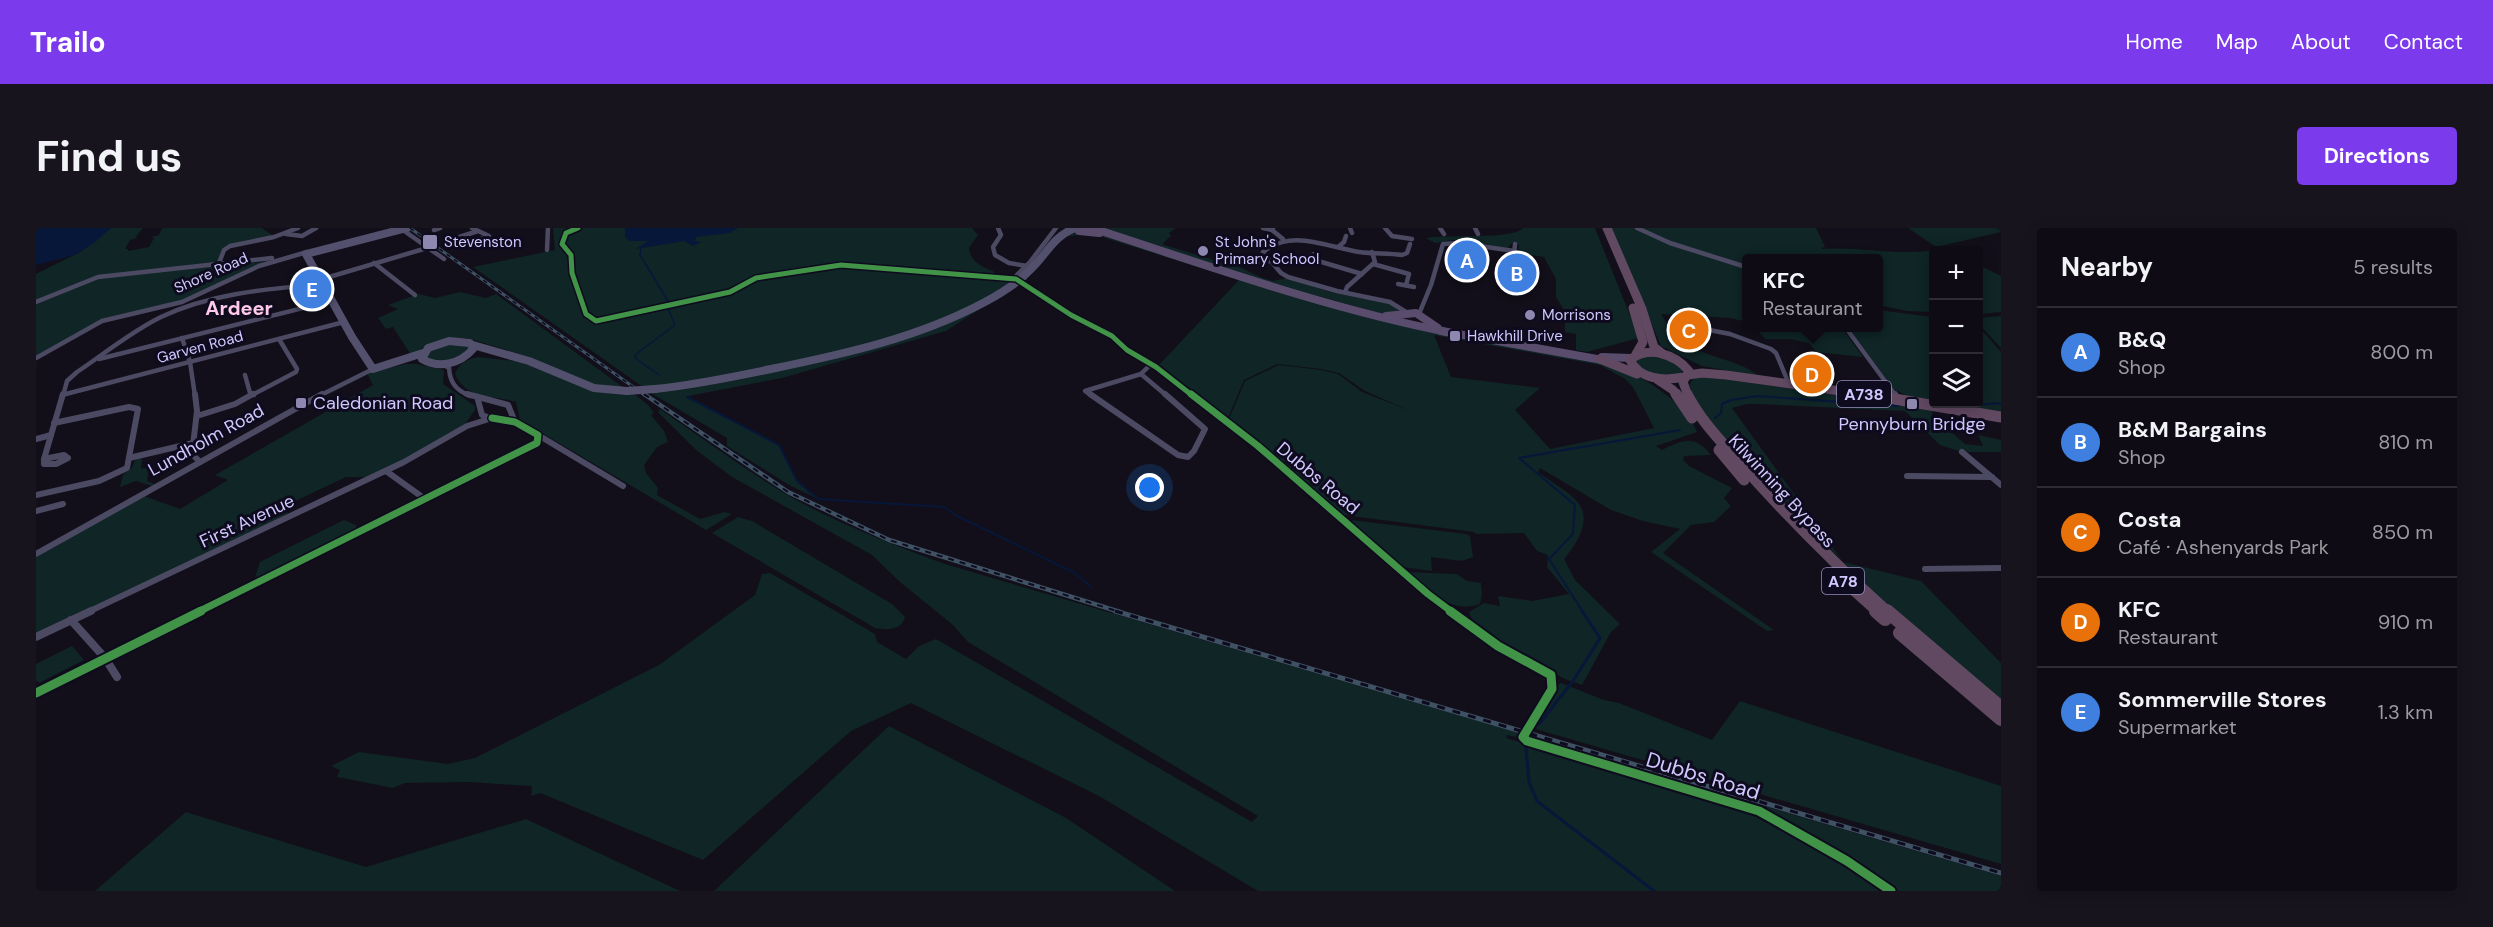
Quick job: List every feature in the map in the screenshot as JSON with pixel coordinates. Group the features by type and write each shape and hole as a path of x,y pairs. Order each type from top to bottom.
{"highway":[{"path":"1600,228 1642,333 1643,343 1633,356"},
{"path":"1607,228 1642,309 1654,347 1666,356"},
{"path":"1633,356 1650,353 1677,360"},
{"name":"A78","path":"1633,356 1631,364 1647,375"},
{"path":"1600,359 1657,384 1681,401"},
{"name":"A78","path":"1677,360 1687,367 1686,376"},
{"name":"A738","path":"1677,360 1726,375"},
{"name":"A738","path":"1686,376 1702,373 1726,375 1898,399 2001,417"},
{"path":"1647,375 1669,380 1686,376"},
{"name":"Kilwinning Bypass","path":"1647,375 1673,390 1730,464 1798,538 1872,608 2001,719"},
{"name":"Kilwinning Bypass","path":"1686,376 1683,386 1696,410 1756,482 1812,540 1886,610 2001,708"}],"main road":[{"name":"Shore Road","path":"307,252 403,228"},
{"path":"1092,228 1380,318 1600,359 1647,375"},
{"path":"512,356 463,358 442,364 424,357 433,345 449,341 465,341 512,356 594,388 627,391 694,384 878,346 942,324 987,301 1033,268 1056,237 1077,229 1102,232"},
{"path":"1077,229 1112,236"},
{"path":"307,252 306,256 331,301 373,369"},
{"path":"1367,314 1383,316 1405,313 1403,317 1417,318 1447,332"},
{"path":"1380,318 1417,318"},
{"path":"463,358 471,353 473,345"},
{"path":"1581,355 1633,356"},
{"name":"Lundholm Road","path":"373,369 424,357"}],"street":[{"path":"219,263 224,250 230,246 284,234 298,228"},
{"path":"284,234 302,236 316,228"},
{"path":"403,228 444,259"},
{"path":"434,230 440,228"},
{"path":"547,250 548,228"},
{"path":"998,228 1001,233 993,247 995,255 1009,263 1027,266"},
{"path":"1016,279 1056,228"},
{"path":"1263,228 1273,229 1282,239"},
{"path":"1385,228 1392,236 1411,241 1404,255 1338,247 1297,238 1272,242 1263,250 1263,254 1288,277 1396,304 1405,313"},
{"path":"1440,228 1444,234"},
{"path":"1475,228 1478,234"},
{"path":"1638,228 1663,241 1742,266"},
{"path":"447,242 474,229 489,236 457,247"},
{"path":"1338,247 1344,242 1346,236"},
{"path":"1417,318 1431,285 1441,246 1459,243 1514,254 1515,244"},
{"path":"44,459 67,381 93,361 170,313 238,293 321,282 374,263 427,248"},
{"name":"Shore Road","path":"36,302 98,277 219,263 278,259 307,252"},
{"path":"1345,292 1347,287 1373,264 1375,261 1372,252"},
{"path":"1301,260 1314,254"},
{"path":"1308,258 1362,274"},
{"name":"Shore Road","path":"36,358 99,322 188,300 278,259"},
{"path":"1233,262 1240,266 1269,261"},
{"path":"374,263 415,295"},
{"path":"1373,264 1409,274 1406,285"},
{"name":"Dubbs Road","path":"1016,279 1071,315 1112,336 1127,350 1151,364 1258,446 1428,594 1498,646 1551,675 1552,689 1532,720"},
{"path":"1398,284 1414,287"},
{"path":"93,361 331,301"},
{"path":"154,310 170,313"},
{"name":"Garven Road","path":"62,395 344,322"},
{"path":"1678,324 1723,332 1766,346 1776,353 1789,384"},
{"path":"1850,332 1898,399"},
{"path":"182,338 190,362 197,416 193,456 200,462"},
{"path":"197,416 230,407 297,370 279,339"},
{"path":"450,374 463,358"},
{"path":"442,364 447,366 450,379 455,387 478,400 508,405 515,422"},
{"path":"1141,374 1205,429 1194,451 1188,457 1178,455 1085,391 1141,374 1151,364"},
{"name":"Lundholm Road","path":"36,554 351,378 373,369"},
{"path":"245,375 250,393 254,395"},
{"path":"478,400 484,417 515,422 623,486"},
{"name":"First Avenue","path":"467,426 482,411 495,404"},
{"path":"36,495 118,475 126,470 138,407 54,423"},
{"name":"First Avenue","path":"36,637 386,471 467,426 509,411"},
{"path":"36,439 51,435"},
{"path":"36,693 531,446 537,442 538,435"},
{"path":"129,458 194,443"},
{"path":"1962,452 2001,485"},
{"path":"386,471 426,499"},
{"path":"1907,476 1992,477"},
{"path":"36,511 63,504"},
{"path":"1924,569 2001,568"},
{"path":"71,620 105,658 117,677"},
{"name":"Dubbs Road","path":"1525,739 1531,744 1759,811 1847,861 1891,891"}],"green space":[{"path":"111,228 143,228 135,238 138,238 130,240 125,249 128,251 149,247 154,238 151,237 159,235 162,228 262,228 273,236 231,245 216,265 267,262 185,300 102,320 36,357 36,274 80,252"},
{"path":"553,228 972,228 978,235 969,248 974,260 993,271 996,276 1012,276 1010,279 1015,280 984,300 939,323 862,348 680,384 643,387 473,267 555,250"},
{"path":"1097,228 1176,228 1169,233 1171,236 1163,243 1164,245 1214,260 1231,256 1227,261 1260,277 1273,281 1288,278 1330,292 1390,304 1399,311 1383,314 1295,290"},
{"path":"1523,228 1595,228 1639,338 1587,352 1576,350 1576,334 1565,332 1565,312 1556,297 1556,279 1544,257 1518,253 1519,245 1512,243 1508,248 1454,240 1435,243 1426,238 1506,234"},
{"path":"1611,228 1635,228 1644,234 1742,267 1742,321 1731,318 1661,314 1673,332 1687,344 1707,354 1740,365 1759,376 1702,366 1661,346"},
{"path":"1640,228 1816,228 1825,247 1822,249 1929,251 1929,312 1907,311 1883,306 1883,254 1742,254 1742,265 1676,244"},
{"path":"1908,228 2001,228 2001,232 1935,246"},
{"path":"1076,233 1102,235 1358,312 1466,339 1557,352 1601,362 1643,379 1676,403 1692,422 1697,432 1656,446 1662,450 1688,441 1699,444 1711,455 1684,456 1683,460 1689,466 1732,488 1724,498 1731,506 1714,522 1691,525 1663,553 1774,630 1767,631 1651,552 1680,529 1643,521 1611,510 1540,468 1538,472 1571,495 1583,511 1583,526 1573,547 1564,559 1575,580 1620,624 1611,632 1582,685 1565,679 1513,651 1474,625 1469,612 1484,603 1500,606 1498,596 1532,601 1569,594 1547,567 1548,555 1537,551 1524,533 1476,534 1344,515 1229,419 1245,381 1279,365 1338,374 1362,392 1408,410 1365,391 1339,373 1321,369 1277,364 1244,380 1228,418 1159,365 1239,280 1102,237 1087,234 1063,237","holes":["1434,335 1600,365 1625,379 1633,387 1654,428 1550,449 1515,410 1540,388 1451,377"]},
{"path":"1983,267 2001,276 2001,312 1983,314"},
{"path":"460,292 486,298 496,294 624,388 595,384 526,356 467,338 453,338 426,346 411,355 393,327 386,329 378,318 398,309 388,305 419,294 435,298"},
{"path":"989,303 946,331 782,378 688,396 779,445 797,481 818,499 789,485 727,446 727,438 651,393 911,337 944,325"},
{"path":"1883,311 1929,316 1929,400 1907,396 1894,389 1852,332 1883,332"},
{"path":"2001,316 2001,348 1983,328 1983,318"},
{"path":"1759,332 1845,332 1863,357 1816,352 1809,343 1790,339 1765,339"},
{"path":"1983,332 2001,352 2001,414 1971,408 1983,408"},
{"path":"457,342 469,347 467,353 442,362 427,359 430,349"},
{"path":"1646,356 1669,359 1682,369 1682,372 1675,376 1648,373 1635,362"},
{"path":"478,357 523,362 583,387 633,393 654,413 651,415 664,431 668,442 657,447 644,465 646,473 658,488 657,495 700,519 724,512 732,514 706,530 520,420 516,402 482,396 466,389 455,374 464,362"},
{"path":"406,364 444,370 443,384 475,406 475,410 465,424 430,446 369,477 346,477 287,505 284,509 288,513 280,519 36,635 36,557 144,496 180,509 228,480 215,475 373,385 367,373"},
{"path":"1700,376 1933,408 1932,415 1965,444 1983,446 1978,435 2001,440 2001,452 1962,452 1940,445 1905,411 1759,404 1732,408 1842,561 1762,481 1719,434 1689,385 1693,379"},
{"path":"660,409 780,491 852,527 908,550 945,564 1519,733 1517,737 1507,735 1506,738 1756,812 1835,857 1886,891 1258,891 1099,796 911,703 851,731 703,860 540,793 531,796 532,786 468,782 405,783 393,788 337,777 340,770 331,766 359,752 448,764 475,758 659,665 755,595 762,574 770,573 875,634 877,642 906,659 919,646 936,639 1252,822 1258,816 968,642 953,625 900,582 872,555 732,477 696,450 658,412"},
{"path":"142,457 141,469 149,467 147,481 155,484 152,486 136,481 120,487 123,475 132,468 135,460"},
{"path":"738,517 752,521 892,604 905,617 903,622 893,628 875,628 712,533"},
{"path":"344,520 356,525 356,530 265,575 255,577 260,562"},
{"path":"1351,520 1466,534 1470,536 1473,557 1462,561 1431,557 1432,571 1402,567"},
{"path":"1843,562 1921,581 2001,663 2001,702 1914,629"},
{"path":"1406,572 1457,574 1467,581 1481,583 1480,604 1459,606 1449,603"},
{"path":"72,646 84,660 39,683 36,680 36,664"},
{"path":"1561,683 1712,740 1740,701 2001,786 2001,864 1532,728"},
{"path":"889,726 1066,818 1175,891 714,891"},
{"path":"1767,807 2001,876 2001,891 1895,891 1767,811"},
{"path":"186,812 366,867 526,819 680,891 95,891"}],"water":[{"path":"36,228 111,228 94,243 75,255 36,265"},
{"path":"625,228 737,229 729,233 696,237 695,241 701,242 693,246 684,241 636,249 648,241 630,241 625,237"}],"waterway":[{"path":"641,248 640,255 644,262"},
{"path":"645,263 669,303"},
{"path":"659,375 635,358 636,354 675,325 669,311 671,307"},
{"path":"1715,418 1721,413 1722,404 1731,400 1758,396 1899,406"},
{"path":"687,397 779,445 797,481 818,499 944,507 957,516 1075,573 1091,587"},
{"path":"1983,404 2001,403"},
{"path":"1583,612 1549,559 1573,534 1575,505 1519,458 1680,430"},
{"path":"1539,724 1573,681 1600,638 1582,611"},
{"path":"1526,748 1529,782 1537,801 1654,891"}],"railway":[{"path":"410,228 646,396"},
{"path":"644,394 788,492 889,540 1120,612"},
{"path":"1115,611 2001,873"}],"cycle path":[{"path":"578,228 566,233 562,244 571,255 572,273 586,314 596,321 730,292 756,278 841,265 1016,279 1071,315 1112,336 1127,350 1156,367 1258,446 1428,594 1498,646 1551,675 1552,689 1523,737 1527,741 1759,811 1847,861 1891,891"},
{"path":"36,693 537,443 538,435 515,422 492,418"}],"place":[{"name":"Stevenston","path":"430,242"},
{"name":"St John's Primary School","path":"1203,251"},
{"name":"B&Q","path":"1467,260"},
{"name":"B&M Bargains","path":"1517,273"},
{"name":"Sommerville Stores","path":"312,289"},
{"name":"Morrisons","path":"1530,315"},
{"name":"Costa","path":"1689,330"},
{"name":"Hawkhill Drive","path":"1455,336"},
{"name":"KFC","path":"1812,374"},
{"name":"Caledonian Road","path":"301,403"},
{"name":"Pennyburn Bridge","path":"1912,404"}],"district":[{"name":"Ardeer","path":"239,308"}]}
